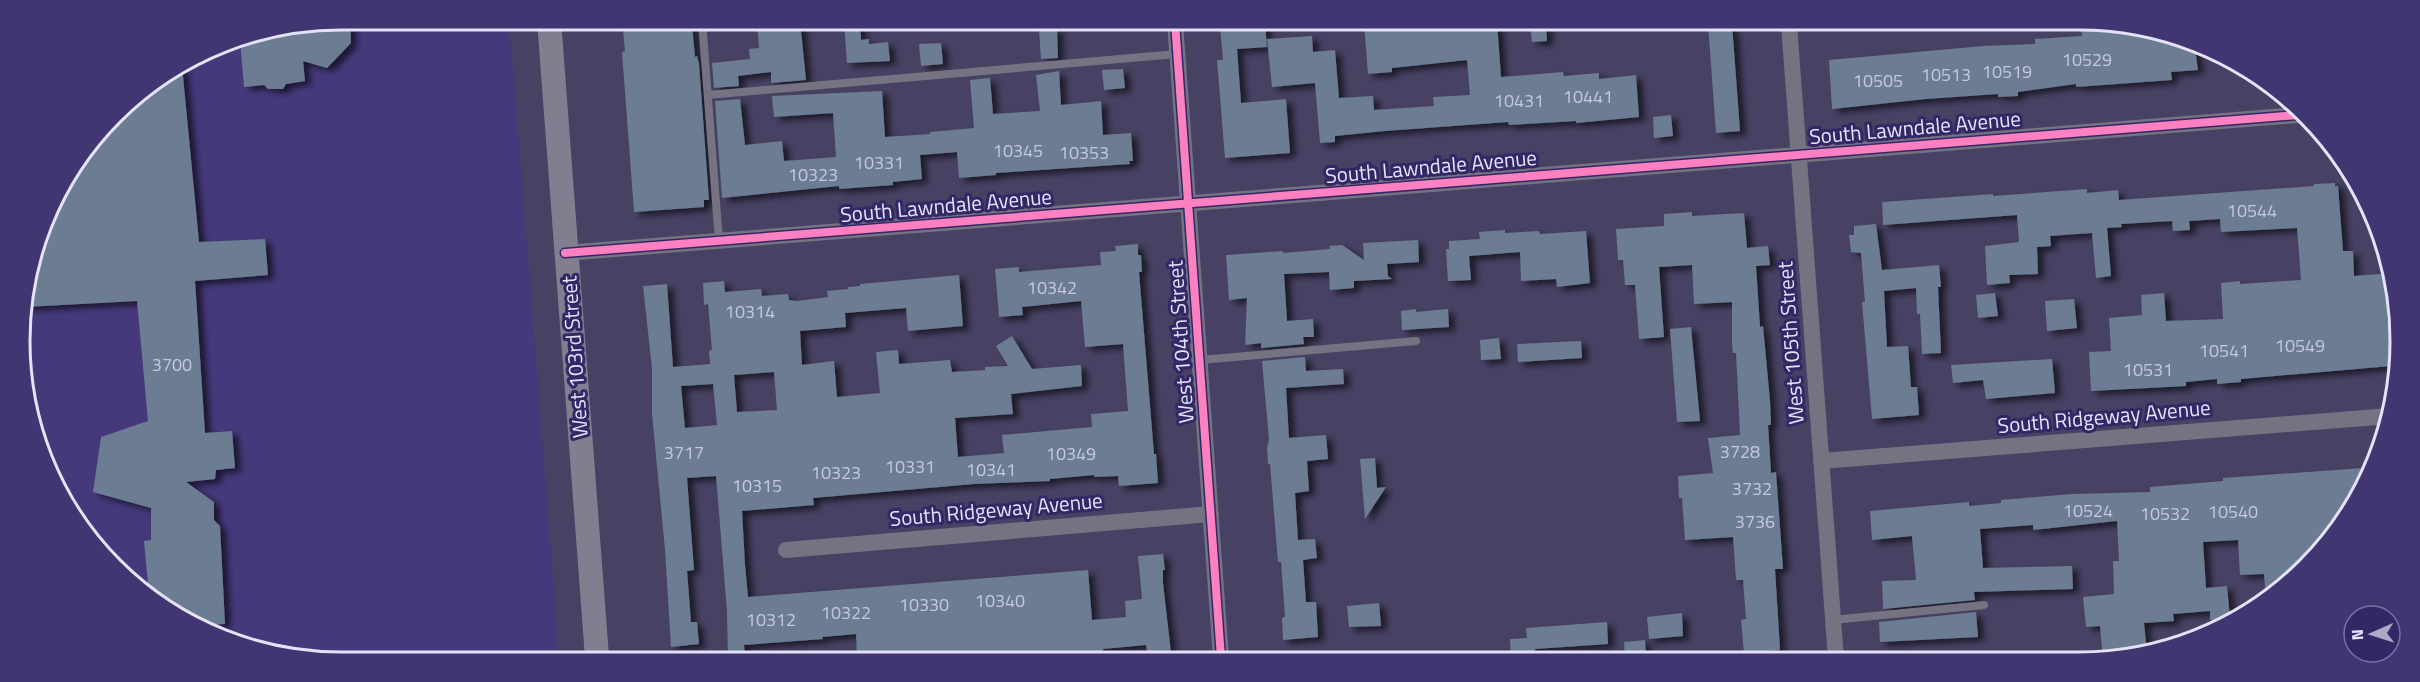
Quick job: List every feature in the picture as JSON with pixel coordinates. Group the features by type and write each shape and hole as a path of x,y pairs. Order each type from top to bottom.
{"main road":[{"name":"West 103rd Street","path":"550,30 597,652"}],"street":[{"name":"West 104th Street","path":"1176,30 1221,652"},
{"name":"West 105th Street","path":"1789,30 1835,652"},
{"name":"South Lawndale Avenue","path":"566,253 2293,115"},
{"name":"South Ridgeway Avenue","path":"1821,461 2380,417"},
{"name":"South Ridgeway Avenue","path":"786,550 1211,514"}],"lane":[{"path":"703,30 718,241"},
{"path":"708,95 1178,54"},
{"path":"1200,360 1416,341"},
{"path":"1833,620 1984,605"}],"shaded area":[{"path":"341,30 509,30 559,652 341,652 300,649 261,641 222,628 168,600 121,561 82,514 54,460 36,402 30,341 36,280 54,222 82,168 121,121 168,82 222,54 280,36"}],"building":[{"path":"350,30 351,43 327,68 303,61 305,81 286,84 283,89 268,89 264,85 244,87 241,47 280,36"},
{"path":"623,30 692,30 695,57 697,56 699,64 709,200 704,200 704,207 634,212 622,52 625,51"},
{"path":"758,30 801,30 806,80 771,83 771,72 738,76 739,86 714,88 712,63 750,59 749,49 759,48"},
{"path":"845,30 860,30 861,40 869,39 869,44 888,42 890,61 847,63"},
{"path":"1039,30 1057,30 1058,58 1041,59"},
{"path":"1220,30 1266,30 1267,47 1237,49 1241,103 1286,99 1290,153 1225,158 1217,60 1223,60"},
{"path":"1365,30 1498,30 1501,77 1563,72 1564,76 1599,73 1599,79 1636,75 1639,117 1576,123 1576,121 1509,125 1508,122 1385,131 1335,136 1335,142 1320,143 1315,83 1272,87 1267,39 1312,36 1313,52 1335,50 1339,98 1373,96 1374,110 1434,106 1433,97 1470,95 1467,60 1392,68 1392,72 1368,74"},
{"path":"1531,30 1546,30 1547,41 1532,42"},
{"path":"1708,30 1732,30 1740,131 1716,133"},
{"path":"2081,30 2099,31 2140,36 2159,41 2196,53 2198,70 2171,72 2172,80 2076,87 2076,84 2018,92 2018,96 1998,97 1998,94 1926,99 1832,109 1829,60 1983,46 2035,44 2035,39 2082,36"},
{"path":"941,43 943,64 921,66 919,44"},
{"path":"1123,69 1125,88 1104,90 1102,70"},
{"path":"1059,71 1061,105 1101,101 1103,135 1131,133 1133,161 1129,161 1130,164 996,173 996,175 959,178 957,152 920,155 922,179 893,182 893,185 839,189 839,186 722,198 715,101 740,99 745,145 782,141 784,161 836,157 833,113 774,117 772,96 882,91 885,137 930,134 930,132 974,128 970,80 990,78 993,114 1040,111 1036,75"},
{"path":"183,73 199,242 265,239 268,275 195,281 205,433 232,431 235,468 216,470 215,479 186,482 214,502 214,520 220,526 225,624 214,624 203,620 168,600 148,585 144,541 151,540 151,508 93,492 101,437 148,421 137,301 32,307 36,280 47,241 62,203 82,168 121,121 152,94"},
{"path":"1671,115 1673,136 1654,138 1653,117"},
{"path":"2335,183 2335,186 2338,186 2343,251 2353,251 2354,276 2382,274 2387,297 2389,366 2241,379 2241,382 2217,384 2217,379 2186,382 2186,386 2091,391 2089,352 2111,351 2109,318 2142,315 2141,295 2164,293 2166,321 2223,319 2221,283 2301,280 2297,228 2221,232 2220,219 2189,221 2190,230 2173,231 2172,221 2121,224 2122,227 2107,228 2111,276 2096,278 2092,233 2050,236 2051,246 2037,247 2038,274 2009,275 2010,283 1987,285 1985,246 2019,242 2017,215 1883,225 1882,202 2087,189 2087,193 2118,190 2119,200 2314,186 2314,184"},
{"path":"1692,212 1692,216 1744,213 1747,248 1768,246 1770,265 1756,266 1760,327 1763,326 1770,401 1771,425 1768,425 1771,473 1776,472 1783,569 1775,569 1780,650 1744,652 1741,620 1746,619 1743,580 1736,580 1733,537 1685,540 1678,476 1713,473 1708,438 1740,435 1736,353 1733,353 1732,344 1732,302 1694,304 1692,265 1659,267 1664,337 1639,339 1635,285 1625,285 1623,260 1618,260 1616,229 1664,226 1664,214"},
{"path":"1876,224 1882,270 1939,265 1941,353 1922,354 1916,288 1884,291 1887,347 1908,346 1911,387 1917,387 1919,415 1872,419 1862,302 1865,302 1861,253 1851,252 1849,235 1854,235 1854,226"},
{"path":"1505,230 1505,233 1539,231 1540,234 1586,231 1590,283 1557,287 1556,279 1521,281 1520,252 1469,256 1471,280 1448,281 1446,249 1449,249 1449,241 1480,239 1479,232"},
{"path":"1418,240 1419,262 1387,264 1388,276 1392,279 1354,281 1354,288 1330,290 1329,272 1284,274 1287,321 1313,319 1314,337 1303,337 1304,344 1261,348 1261,343 1245,345 1247,298 1229,300 1226,255 1330,249 1329,246 1342,245 1364,260 1363,243"},
{"path":"1138,244 1138,255 1141,255 1142,272 1139,272 1158,483 1119,486 1118,476 1094,477 1094,475 1050,479 1050,481 974,484 813,498 814,505 742,511 748,597 1088,570 1092,620 1126,617 1125,601 1142,599 1138,556 1163,554 1165,570 1163,570 1163,583 1171,652 1147,652 1146,645 1103,649 1103,652 857,652 856,634 744,645 745,652 728,652 727,611 716,476 687,478 694,570 687,571 691,622 697,622 699,644 671,647 665,550 652,414 652,369 643,286 667,284 673,367 710,364 709,351 712,350 708,304 704,305 703,283 724,281 725,292 761,289 762,296 788,294 789,300 797,301 828,297 827,291 848,289 848,287 860,286 860,284 959,275 963,326 908,331 906,308 845,313 846,327 800,331 802,365 834,361 837,397 880,393 876,352 898,350 899,364 950,360 952,372 985,370 985,367 1008,366 996,346 1012,336 1032,369 1081,365 1082,386 1011,394 1013,414 955,418 958,457 1004,453 1002,435 1092,427 1091,414 1128,411 1123,344 1085,347 1081,301 1022,307 1023,315 999,317 995,269 1019,267 1019,272 1101,265 1100,252 1116,251 1115,246","holes":["774,372 777,410 737,412 734,375","713,384 717,425 685,428 681,386"]},
{"path":"1995,293 1998,316 1978,318 1976,295"},
{"path":"2074,299 2077,328 2047,331 2045,301"},
{"path":"1416,309 1416,312 1448,309 1449,327 1402,330 1401,311"},
{"path":"1691,327 1700,421 1677,422 1670,329"},
{"path":"1499,338 1501,359 1481,360 1480,340"},
{"path":"1581,341 1582,358 1518,362 1517,344"},
{"path":"1305,357 1306,371 1343,369 1344,384 1286,388 1289,438 1326,435 1328,459 1307,461 1309,491 1295,493 1298,540 1315,539 1317,558 1303,560 1306,602 1316,602 1318,637 1283,640 1282,618 1285,617 1281,562 1278,562 1270,464 1268,464 1269,440 1262,361"},
{"path":"2052,359 2055,393 1986,399 1983,380 1953,383 1951,365"},
{"path":"1375,458 1377,488 1386,487 1365,519 1360,459"},
{"path":"2363,468 2338,514 2326,530 2299,561 2265,590 2264,574 2240,575 2238,540 2203,542 2206,588 2227,586 2229,613 2218,619 2210,620 2210,611 2173,614 2174,621 2144,623 2146,644 2102,651 2100,626 2086,627 2083,597 2114,594 2113,561 2119,561 2117,521 2033,530 2033,525 1980,529 1983,568 2072,566 2073,589 1974,592 1975,600 1883,609 1882,581 1916,580 1912,536 1872,540 1870,511 1969,502 1969,506 2001,503 2001,500 2071,494 2150,492 2150,487 2223,481 2223,478"},
{"path":"1379,603 1381,626 1349,627 1347,606"},
{"path":"1976,612 1978,637 1880,642 1879,622"},
{"path":"1682,613 1683,636 1649,639 1647,617"},
{"path":"1607,622 1608,644 1535,649 1535,652 1511,652 1510,639 1527,638 1526,628"},
{"path":"1645,640 1646,652 1625,652 1624,642"}],"cycle path":[{"path":"1176,30 1221,652"},
{"path":"565,253 2293,115"}]}
